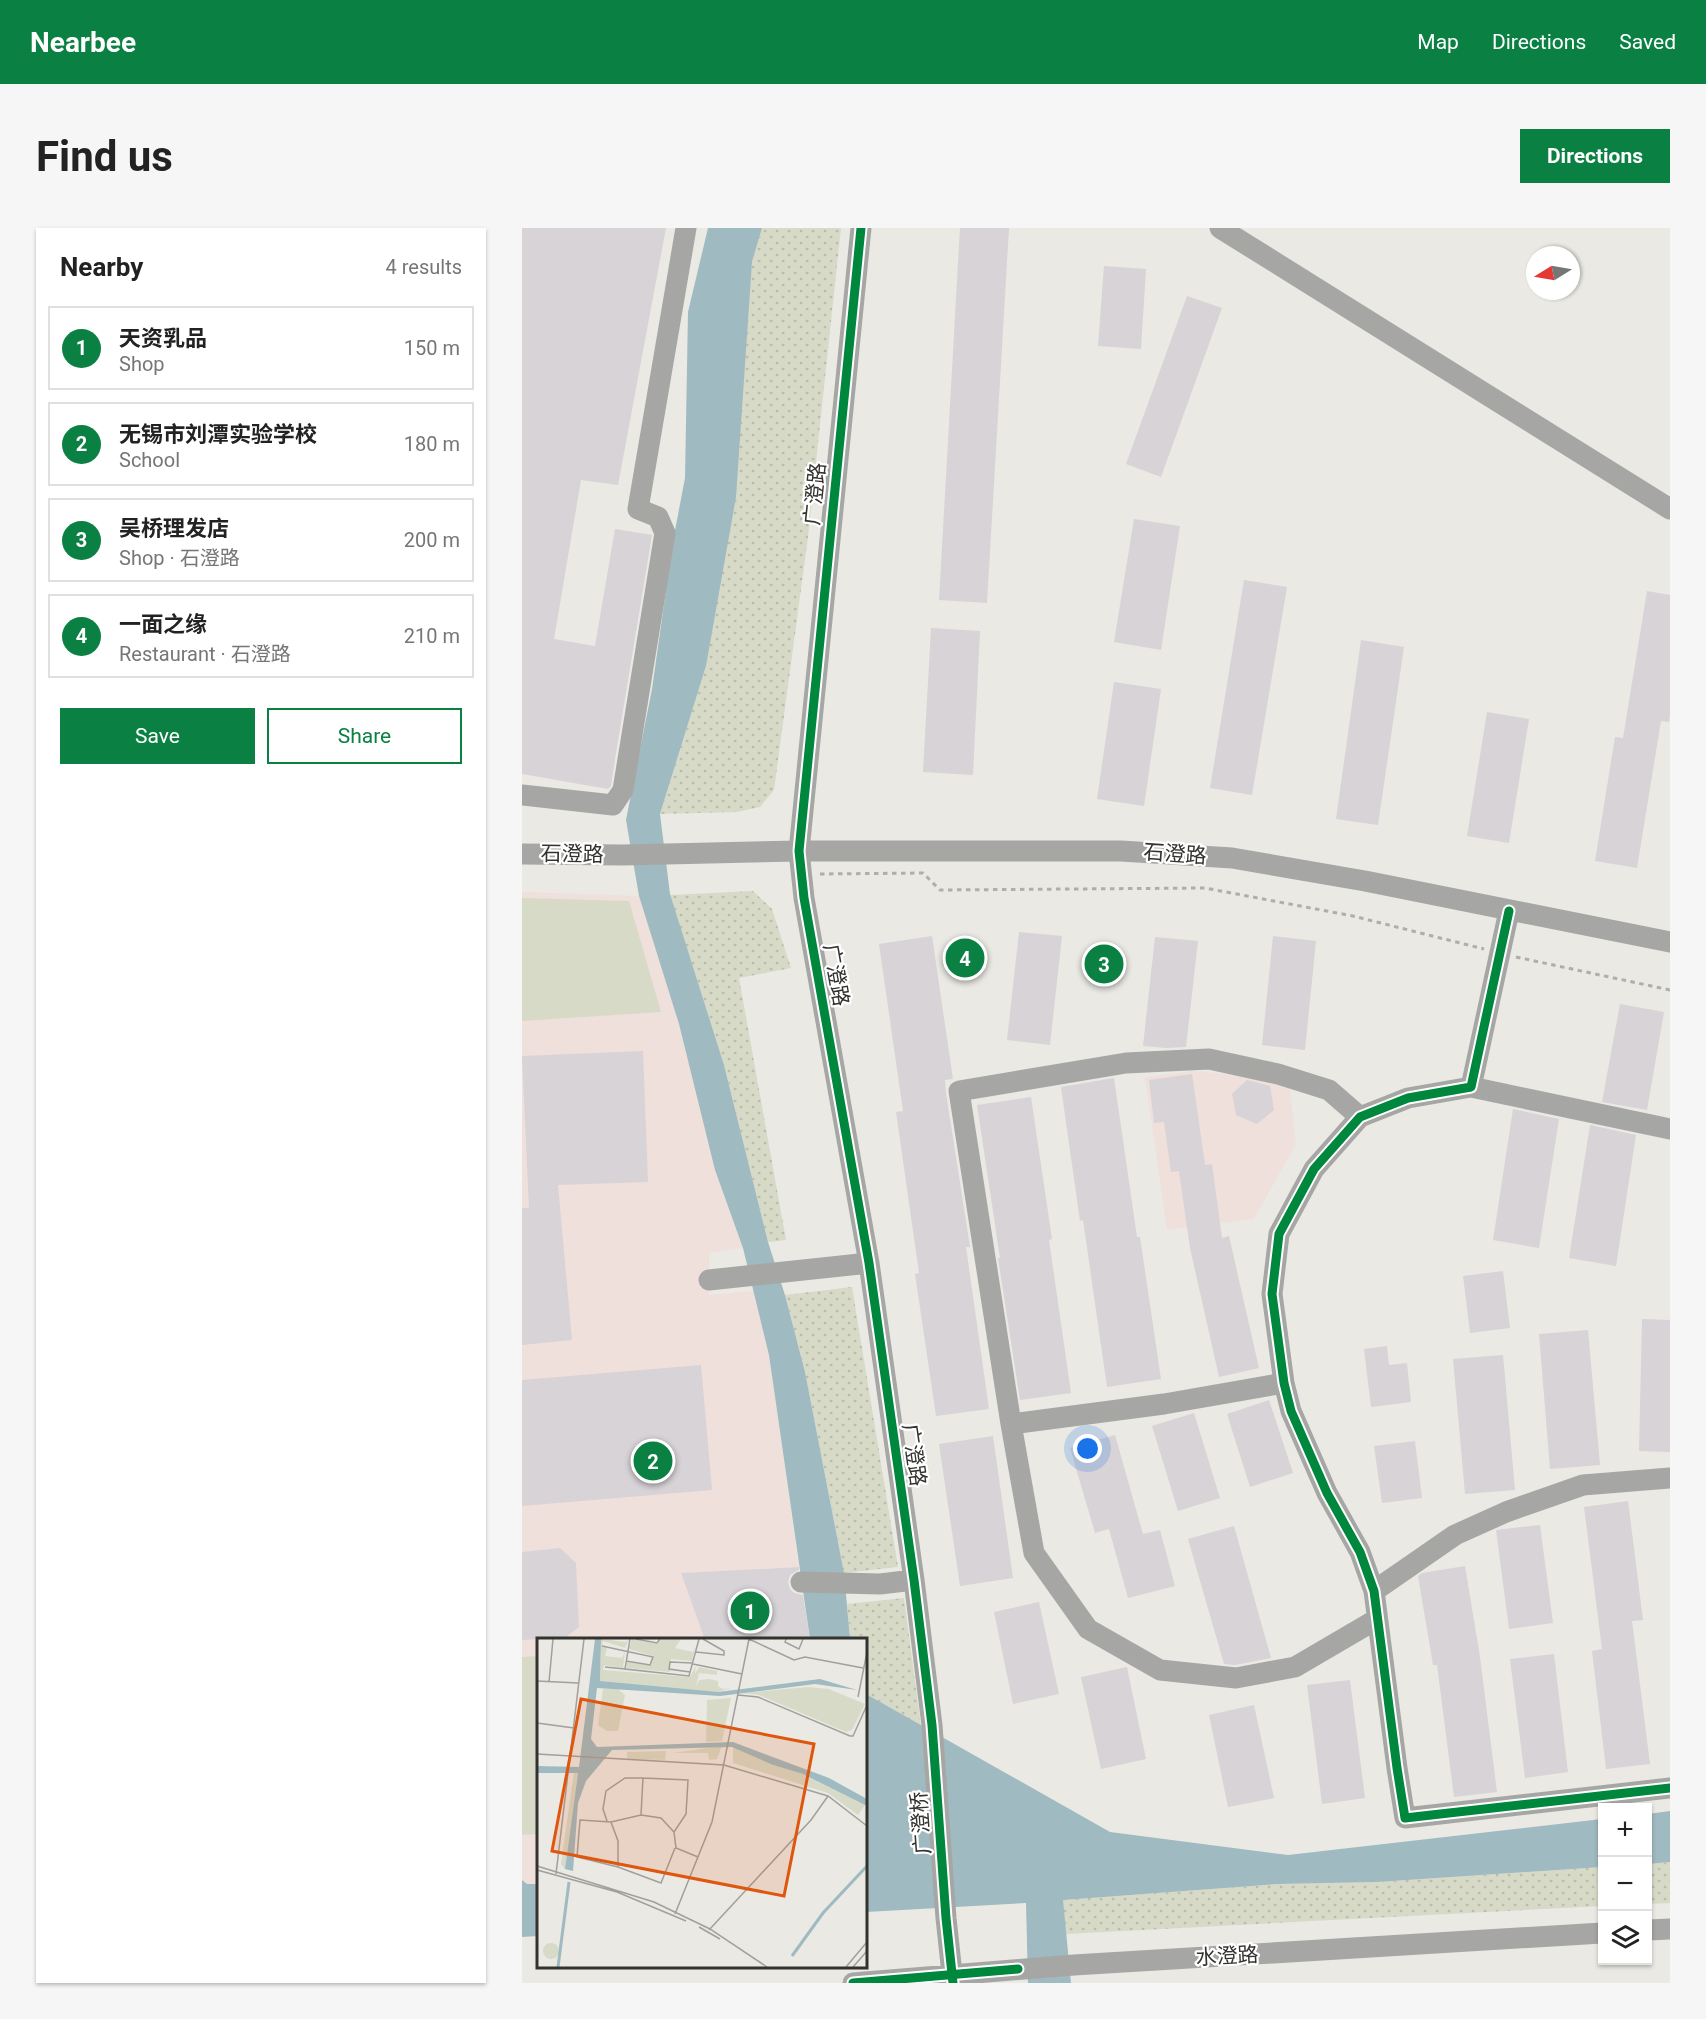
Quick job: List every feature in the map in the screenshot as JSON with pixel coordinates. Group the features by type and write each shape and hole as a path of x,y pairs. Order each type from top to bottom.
{"street":[{"path":"522,795 612,805 623,790 665,533 658,517 638,509 686,228"},
{"name":"广澄路","path":"861,228 799,851 804,898 869,1263 932,1725"},
{"path":"1220,228 1670,509"},
{"name":"石澄路","path":"522,854 1120,851 1232,858 1365,881 1670,942"},
{"path":"1471,1086 1509,911"},
{"path":"1360,1117 1329,1090 1278,1074 1209,1059 1126,1063 959,1091 1011,1424 1034,1553 1088,1629 1160,1670 1236,1678 1295,1667 1377,1619"},
{"path":"1670,1129 1471,1086 1408,1098 1360,1117 1314,1169 1279,1234 1272,1294 1284,1383 1291,1411 1327,1493 1360,1552 1374,1591 1405,1818 1670,1788"},
{"path":"709,1280 869,1263"},
{"path":"1011,1424 1164,1404 1284,1383"},
{"path":"1374,1591 1455,1535 1506,1512 1583,1485 1670,1478"},
{"path":"801,1582 880,1584 914,1580"},
{"name":"广澄桥","path":"932,1725 952,1978"},
{"path":"1652,1930 1670,1929"},
{"name":"水澄路","path":"853,1983 952,1978 1018,1969 1074,1965 1598,1933"}],"path":[{"path":"801,875 922,873 940,890 1205,888 1353,916 1500,953 1670,990"}],"shaded area":[{"path":"522,892 639,896 679,1024 715,1170 743,1248 709,1253 709,1295 754,1291 769,1355 799,1567 681,1573 705,1638 537,1638 537,1884 527,1884 522,1880"},
{"path":"1193,1071 1246,1076 1290,1089 1296,1144 1254,1219 1167,1230 1145,1077"}],"green space":[{"path":"762,228 841,228 808,537 774,790 760,807 737,812 660,814 706,666 752,262"},
{"path":"753,891 772,909 791,968 739,978 786,1240 768,1242 724,1065 670,895"},
{"path":"522,898 629,901 661,1012 522,1021"},
{"path":"852,1287 898,1567 844,1573 805,1372 785,1295"},
{"path":"904,1598 921,1726 867,1695 867,1638 850,1638 847,1604"},
{"path":"537,1656 537,1834 522,1835 522,1657"},
{"path":"1670,1862 1670,1903 1652,1904 1652,1864"},
{"path":"1598,1867 1598,1906 1066,1934 1062,1900 1278,1884 1377,1882"}],"water":[{"path":"708,228 762,228 752,262 736,497 706,666 660,814 670,894 724,1065 768,1242 785,1295 805,1372 844,1573 850,1638 810,1638 769,1355 743,1248 715,1170 679,1024 639,896 626,820 652,689 673,541 685,478 688,312"},
{"path":"867,1695 1110,1832 1288,1855 1598,1819 1598,1867 1377,1882 1278,1884 1063,1900 1071,1983 1028,1983 1026,1903 867,1912"},
{"path":"1670,1811 1670,1862 1652,1864 1652,1813"},
{"path":"522,1880 527,1884 537,1884 537,1936 522,1937"}],"building":[{"path":"522,228 666,228 618,485 581,480 554,639 595,646 615,529 652,535 611,786 608,789 522,774"},
{"path":"960,228 1009,228 987,603 939,600"},
{"path":"1104,266 1146,269 1141,349 1098,346"},
{"path":"1187,296 1222,308 1161,477 1126,464"},
{"path":"1134,519 1180,526 1161,650 1114,642"},
{"path":"1244,580 1287,587 1252,795 1210,788"},
{"path":"1647,591 1670,595 1670,715 1669,722 1661,721 1637,868 1595,861 1615,737 1623,738"},
{"path":"931,628 980,631 973,775 923,772"},
{"path":"1361,640 1404,647 1378,825 1336,819"},
{"path":"1114,682 1161,689 1144,806 1097,799"},
{"path":"1487,712 1529,719 1509,843 1467,836"},
{"path":"1019,932 1062,936 1050,1045 1007,1040"},
{"path":"932,936 953,1079 945,1080 946,1093 970,1247 966,1247 989,1409 936,1416 915,1274 919,1273 896,1112 903,1111 879,944"},
{"path":"1273,936 1316,941 1305,1050 1262,1045"},
{"path":"1155,937 1198,941 1186,1047 1143,1046"},
{"path":"1620,1004 1664,1012 1647,1110 1602,1102"},
{"path":"643,1051 648,1182 558,1185 572,1340 522,1345 522,1208 529,1208 522,1056"},
{"path":"1192,1074 1205,1165 1212,1164 1222,1238 1229,1236 1259,1368 1219,1377 1190,1248 1179,1171 1171,1172 1164,1122 1154,1123 1149,1080"},
{"path":"1114,1078 1137,1237 1140,1237 1161,1379 1107,1387 1061,1087"},
{"path":"1247,1080 1270,1086 1274,1110 1257,1124 1236,1115 1232,1094"},
{"path":"1031,1097 1071,1393 1020,1400 977,1105"},
{"path":"1513,1109 1559,1119 1539,1248 1493,1240"},
{"path":"1590,1125 1636,1135 1616,1266 1569,1258"},
{"path":"1503,1271 1510,1328 1470,1333 1463,1276"},
{"path":"1642,1319 1670,1320 1670,1452 1639,1451"},
{"path":"1588,1330 1600,1465 1550,1469 1539,1334"},
{"path":"1387,1346 1389,1365 1407,1363 1411,1402 1371,1407 1364,1349"},
{"path":"1503,1355 1515,1490 1465,1494 1453,1359"},
{"path":"701,1365 712,1490 522,1506 522,1380"},
{"path":"1269,1400 1293,1473 1250,1487 1227,1414"},
{"path":"1194,1413 1220,1498 1178,1511 1152,1426"},
{"path":"1115,1435 1143,1534 1160,1530 1175,1586 1128,1598 1109,1529 1095,1533 1070,1448"},
{"path":"993,1436 1013,1578 960,1586 939,1444"},
{"path":"1415,1441 1422,1498 1382,1503 1374,1446"},
{"path":"1628,1501 1643,1620 1632,1621 1650,1764 1606,1769 1592,1651 1602,1649 1584,1507"},
{"path":"1540,1525 1553,1623 1509,1629 1496,1530"},
{"path":"1234,1526 1271,1658 1235,1665 1224,1664 1188,1539"},
{"path":"560,1548 576,1563 579,1627 566,1637 522,1640 522,1552"},
{"path":"1465,1566 1480,1657 1497,1792 1454,1797 1437,1665 1433,1665 1418,1576 1422,1573"},
{"path":"799,1567 799,1570 790,1575 788,1582 794,1593 803,1595 810,1638 704,1638 681,1573"},
{"path":"1039,1602 1059,1694 1013,1704 994,1612"},
{"path":"1554,1654 1568,1772 1525,1778 1510,1659"},
{"path":"1127,1667 1146,1759 1101,1769 1081,1677"},
{"path":"1350,1680 1365,1798 1322,1804 1307,1685"},
{"path":"1254,1705 1274,1798 1228,1807 1209,1715"}],"cycle path":[{"path":"861,228 799,851 804,898 869,1263 914,1580 932,1725 953,1983"},
{"path":"1509,911 1471,1087 1408,1098 1360,1117 1314,1169 1279,1234 1272,1294 1284,1383 1291,1411 1327,1493 1360,1552 1374,1591 1405,1818 1670,1788"},
{"path":"853,1983 1018,1969"}],"place":[{"name":"一面之缘","path":"965,958"},
{"name":"吴桥理发店","path":"1104,964"},
{"name":"无锡市刘潭实验学校","path":"653,1461"},
{"name":"天资乳品","path":"750,1611"}]}
